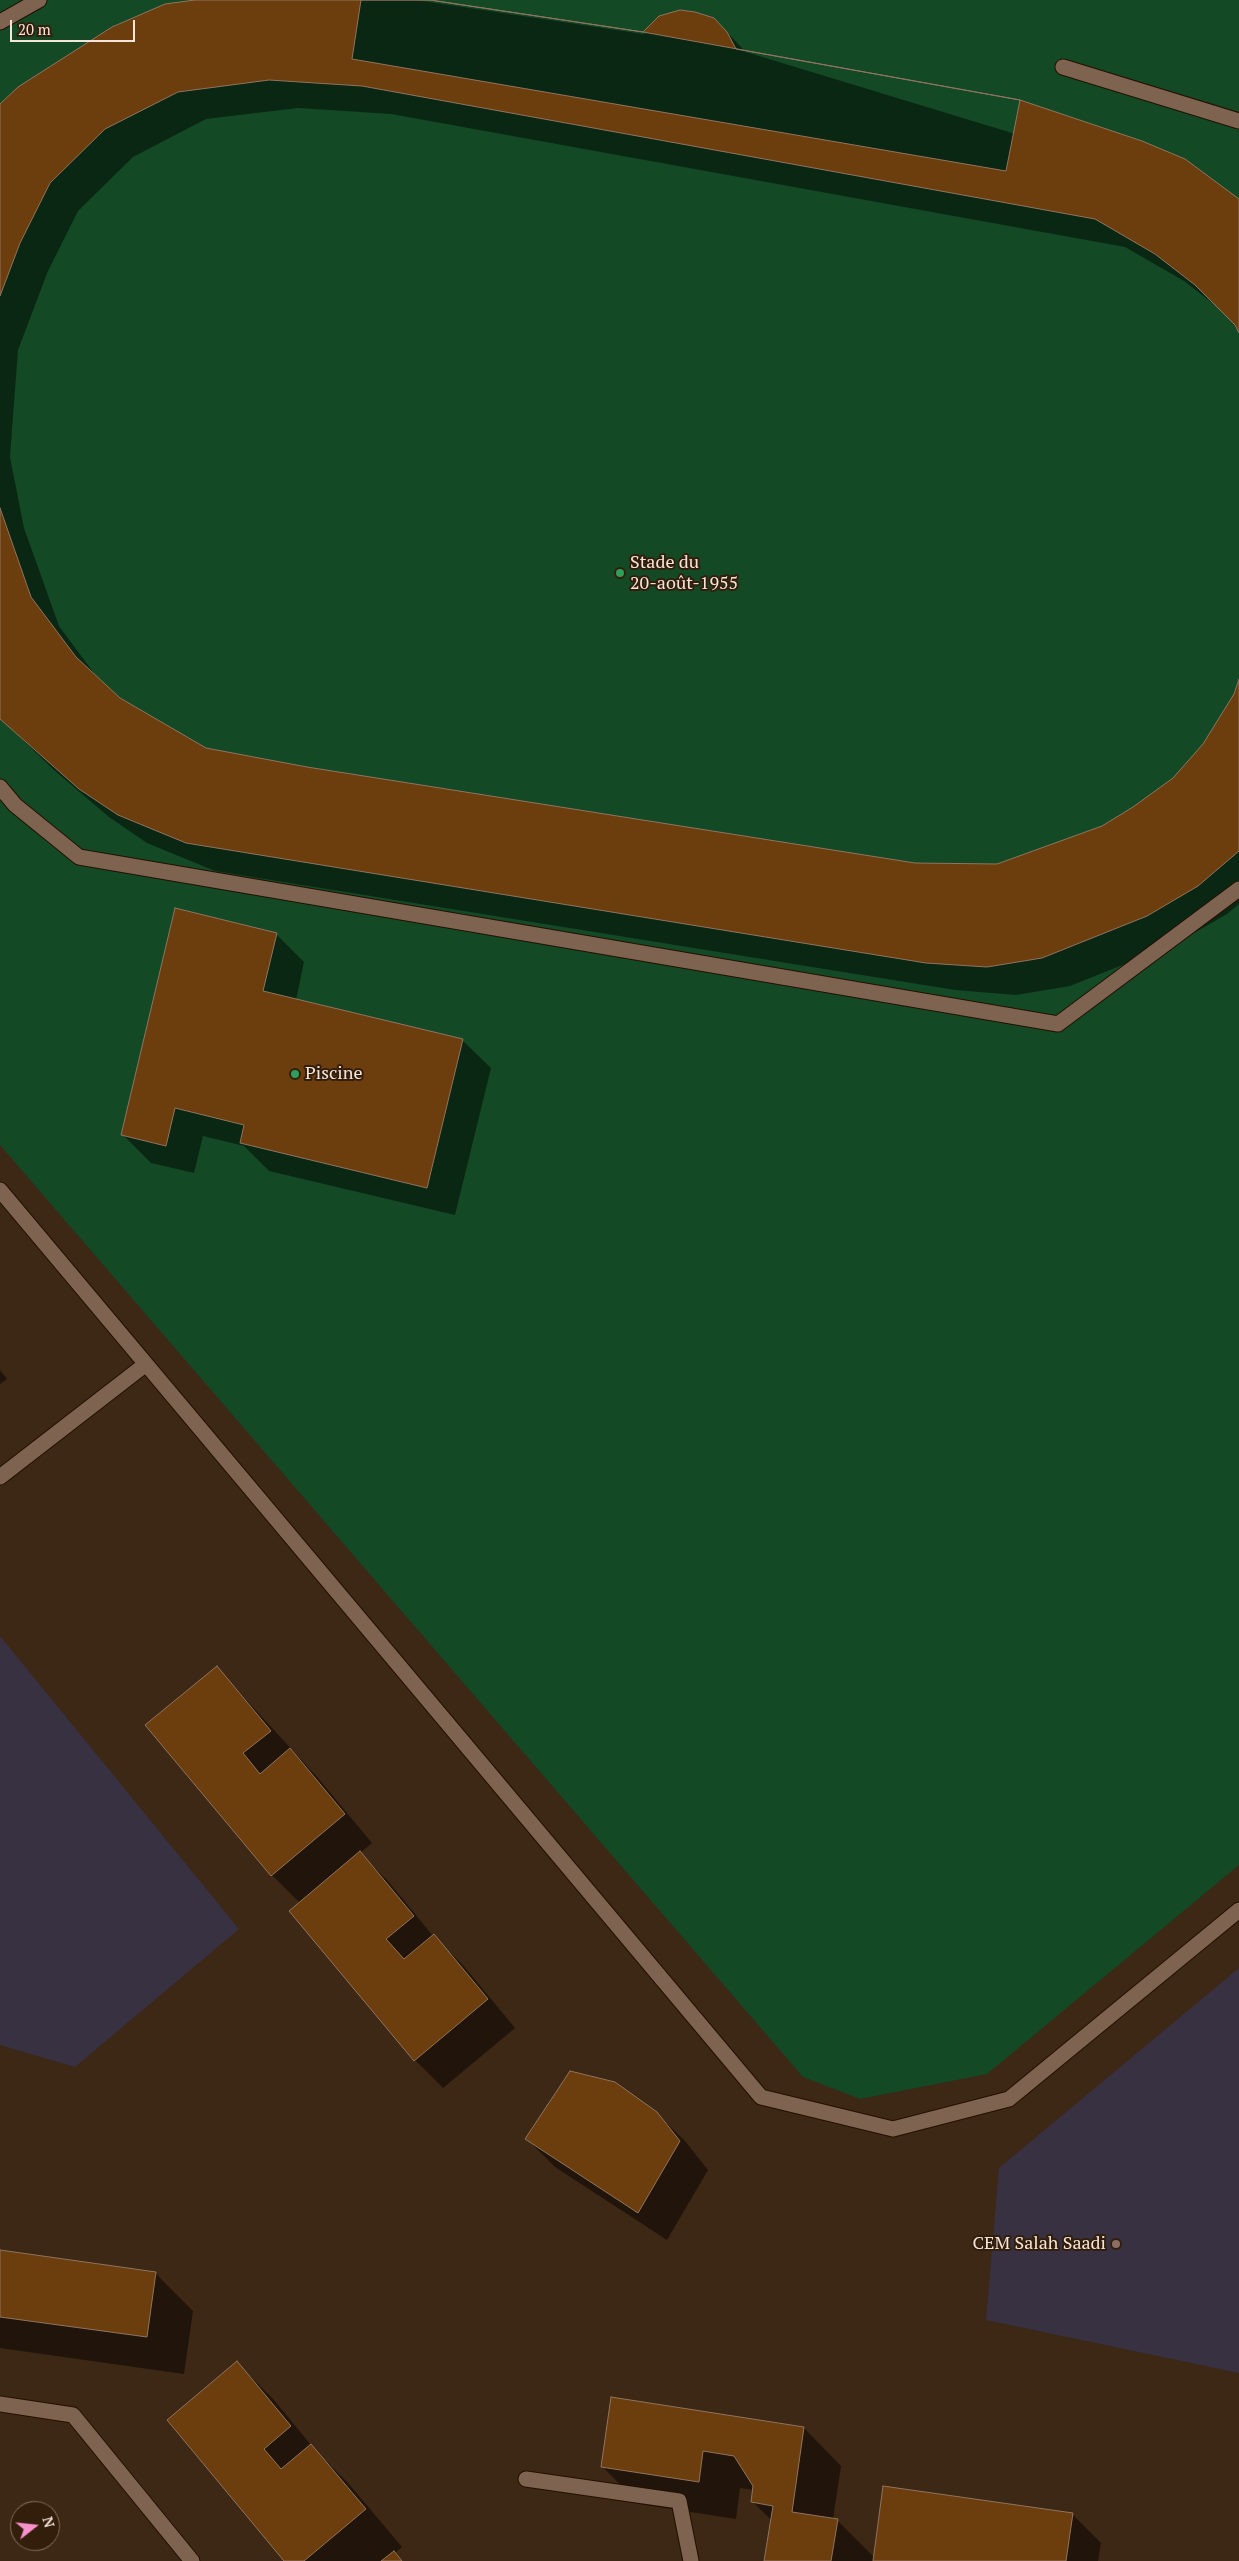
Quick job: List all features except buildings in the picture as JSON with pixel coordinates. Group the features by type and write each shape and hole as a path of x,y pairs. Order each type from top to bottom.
{"street":[{"path":"0,22 39,0"},
{"path":"1063,67 1239,121"},
{"path":"0,787 15,805 79,857 1058,1024 1239,889"},
{"path":"0,1190 761,2097 893,2129 1009,2099 1239,1910"},
{"path":"0,1477 146,1364"},
{"path":"0,2404 73,2415 192,2561"},
{"path":"526,2479 680,2500 691,2561"}],"shaded area":[{"path":"0,1636 239,1929 75,2067 0,2045"},
{"name":"CEM Salah Saadi","path":"1239,1968 1239,2373 986,2320 999,2168"}],"green space":[{"name":"Stade du 20-août-1955","path":"0,0 1239,0 1239,1865 987,2074 860,2099 803,2077 0,1145"}],"place":[{"name":"Stade du 20-août-1955","path":"620,573"},
{"name":"Piscine","path":"295,1074"},
{"name":"CEM Salah Saadi","path":"1116,2244"}]}
